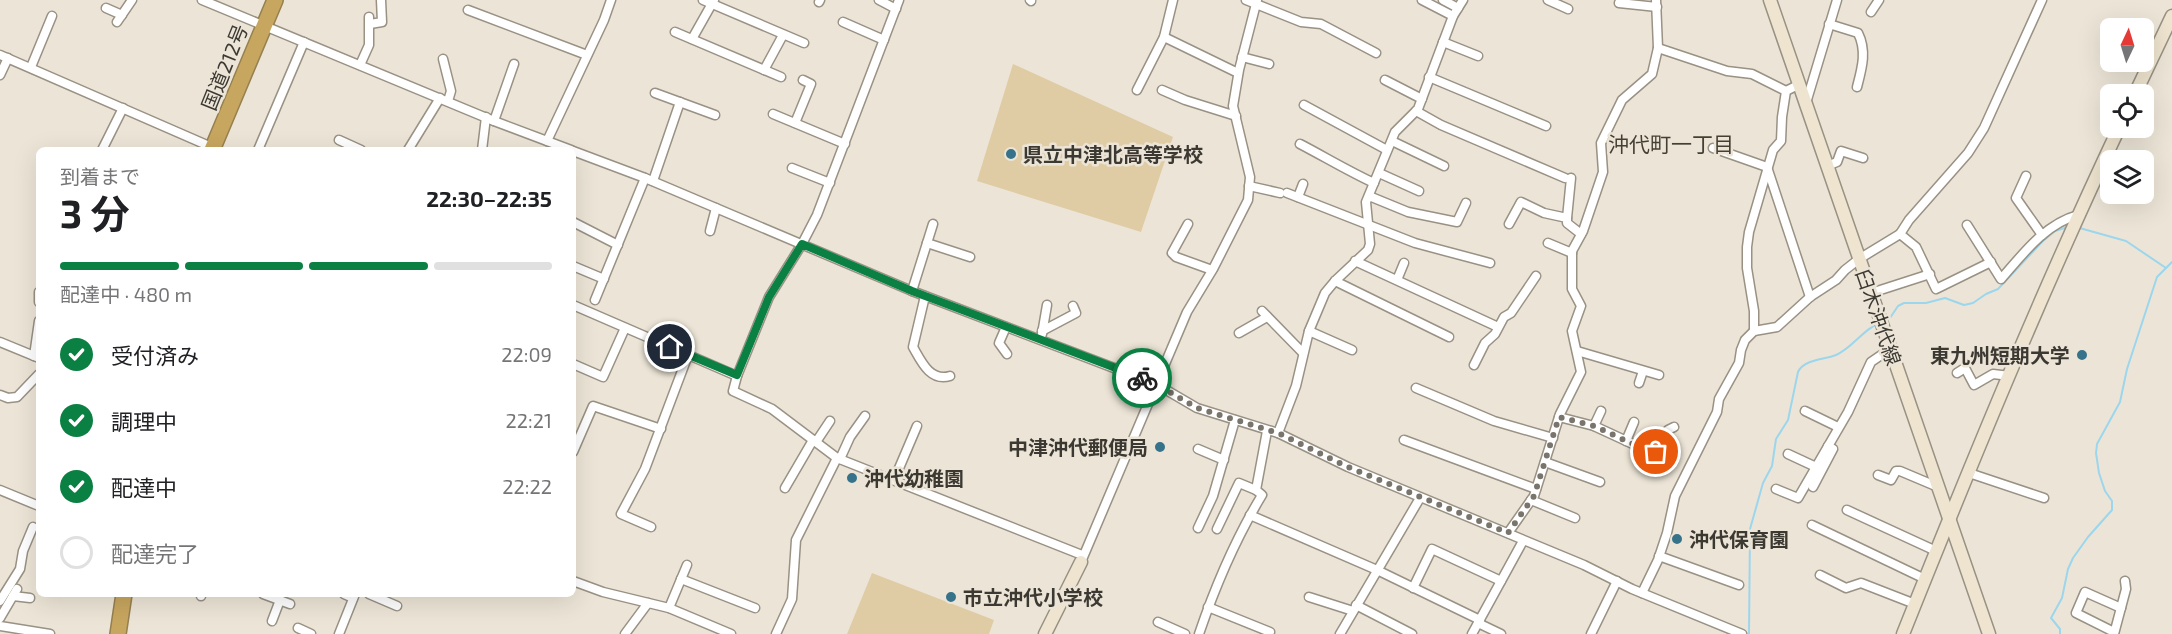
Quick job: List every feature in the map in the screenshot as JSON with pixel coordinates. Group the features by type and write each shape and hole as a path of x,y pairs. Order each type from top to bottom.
{"highway":[{"name":"国道212号","path":"216,147 275,0"},
{"path":"118,634 124,597"}],"street":[{"path":"106,8 119,19 132,0"},
{"path":"202,0 563,147"},
{"path":"360,65 369,45 370,21 382,22 381,0"},
{"path":"546,141 604,20 611,0"},
{"path":"703,0 713,2 804,43"},
{"path":"879,0 897,4 885,40 830,183 802,244 769,297 737,375 733,391 772,409 839,458 1081,558"},
{"path":"1137,90 1164,37 1173,0"},
{"path":"1246,0 1256,2 1300,22 1321,24 1376,53"},
{"path":"1422,0 1453,16"},
{"path":"1278,433 1296,386 1309,331 1325,293 1368,250 1370,244 1366,210 1369,196 1395,132 1416,111 1422,99 1453,16 1460,4 1443,0"},
{"name":"臼木沖代線","path":"1770,0 1989,634"},
{"path":"1805,106 1837,0"},
{"path":"1871,12 1879,0"},
{"path":"1642,592 1667,533 1675,496 1717,412 1719,399 1739,363 1745,340 1754,331 1777,327 1810,297 1836,280 1859,259 1900,234 1909,220 1968,153 1984,128 2042,0"},
{"path":"1551,1 1568,9"},
{"path":"692,39 713,2"},
{"path":"1048,633 1187,312 1212,270 1248,200 1250,177 1233,106 1238,73 1256,2"},
{"path":"1508,533 1536,489 1559,417 1581,372 1572,331 1581,306 1572,290 1572,253 1603,172 1600,143 1622,100 1652,74 1658,48 1657,3 1619,3"},
{"path":"468,10 587,55"},
{"path":"32,68 52,16"},
{"path":"2140,84 2172,16"},
{"path":"843,22 885,40"},
{"path":"1829,24 1858,33 1861,38 1864,53 1857,87"},
{"path":"675,32 781,78"},
{"path":"764,70 783,35"},
{"path":"1164,37 1238,73"},
{"path":"259,147 304,42"},
{"path":"1443,42 1478,56"},
{"path":"1658,48 1727,71 1752,74 1786,91"},
{"path":"0,75 4,57 211,147"},
{"path":"1242,57 1269,64"},
{"path":"410,147 452,91 444,59"},
{"path":"483,147 490,119 514,64"},
{"path":"1429,77 1546,126"},
{"path":"795,123 811,84 803,80"},
{"path":"1386,80 1422,99"},
{"path":"1786,91 1798,85"},
{"path":"1162,90 1185,100 1236,116"},
{"path":"1754,331 1754,310 1747,268 1749,232 1767,167 1773,150 1781,141 1786,91"},
{"path":"655,93 716,115"},
{"path":"595,300 649,179 680,102"},
{"path":"1304,105 1387,150"},
{"path":"104,147 123,108"},
{"path":"1416,111 1441,125 1568,178 1567,223 1581,234"},
{"path":"773,114 845,144"},
{"path":"1903,634 1949,519 2078,215 2114,138"},
{"path":"339,140 354,147"},
{"path":"1392,141 1444,166"},
{"path":"1299,144 1331,160 1342,169 1374,183"},
{"path":"1713,148 1767,167"},
{"path":"1827,166 1837,162 1841,151 1863,158"},
{"path":"576,152 649,179 912,291 1156,384 1197,408 1278,433 1348,467 1584,565 1742,634"},
{"path":"1767,167 1810,297"},
{"path":"792,168 830,183"},
{"path":"1378,173 1419,191"},
{"path":"2026,176 2016,198 2042,235"},
{"path":"1298,197 1303,184"},
{"path":"1250,186 1298,197 1415,243 1490,263"},
{"path":"1369,196 1408,212 1457,222 1466,203"},
{"path":"1509,224 1521,202 1544,213 1567,218"},
{"path":"710,231 716,208"},
{"path":"1967,225 2001,279 2042,235 2062,219 2078,215"},
{"path":"576,224 618,245"},
{"path":"912,291 933,224"},
{"path":"1188,224 1172,254 1212,270"},
{"path":"1900,234 1916,247 1936,289 1990,262"},
{"path":"927,243 970,257"},
{"path":"1548,243 1572,253"},
{"path":"1355,261 1498,327"},
{"path":"1397,280 1404,262"},
{"path":"576,267 604,279"},
{"path":"1870,293 1930,274"},
{"path":"1474,359 1504,317 1511,313 1536,276"},
{"path":"1335,281 1449,337"},
{"path":"925,296 913,348 927,372 943,378 950,376"},
{"path":"576,306 737,375"},
{"path":"1041,340 1047,306"},
{"path":"1042,331 1076,314 1073,306"},
{"path":"1239,333 1264,314 1303,353"},
{"path":"1006,327 999,343 1007,354"},
{"path":"576,365 603,377 625,328"},
{"path":"1309,331 1352,350"},
{"path":"0,342 36,357"},
{"path":"1776,489 1798,498 1848,412 1871,362 1890,350"},
{"path":"1576,351 1614,360 1659,375"},
{"path":"651,527 621,514 645,469 688,354"},
{"path":"1957,373 1965,368 1974,384 1993,374 2010,375"},
{"path":"1639,383 1643,371"},
{"path":"0,395 8,398 17,397 36,377"},
{"path":"1416,388 1494,421 1552,438"},
{"path":"576,445 593,406 661,429"},
{"path":"1594,426 1601,411"},
{"path":"1804,411 1838,427"},
{"path":"776,634 792,598 796,540 850,437 865,416"},
{"path":"1559,417 1594,426 1646,450 1656,452 1668,430 1674,427"},
{"path":"1198,528 1213,496 1235,420"},
{"path":"785,488 830,421"},
{"path":"1626,441 1634,422"},
{"path":"894,480 917,426"},
{"path":"1256,490 1267,431"},
{"path":"1404,440 1536,489"},
{"path":"1813,487 1833,449 1828,446"},
{"path":"1198,449 1224,460"},
{"path":"1788,454 1816,467"},
{"path":"1545,462 1600,482"},
{"path":"1878,475 1891,480 1896,471 1900,471 1938,487"},
{"path":"1969,473 2044,498"},
{"path":"1199,634 1208,607 1250,515 1262,495 1239,483 1217,529"},
{"path":"1,494 36,505"},
{"path":"1340,634 1420,498"},
{"path":"1531,500 1575,518"},
{"path":"1847,510 1936,551"},
{"path":"1250,515 1377,570 1501,634"},
{"path":"1812,525 1925,579"},
{"path":"0,601 20,569 23,552 33,527"},
{"path":"1472,634 1523,541"},
{"path":"1413,588 1432,549 1501,581"},
{"path":"1659,556 1739,585"},
{"path":"669,608 687,565"},
{"path":"1820,575 1846,588 1861,583 1915,603"},
{"path":"681,579 755,608"},
{"path":"1591,634 1617,581"},
{"path":"2121,608 2085,592 2076,613 2114,633 2121,608 2126,589 2125,581"},
{"path":"576,582 603,592 669,608 731,634"},
{"path":"0,618 15,593 30,598"},
{"path":"272,597 290,604"},
{"path":"339,634 354,597"},
{"path":"376,597 397,606"},
{"path":"1310,597 1354,608 1412,634"},
{"path":"272,621 280,600"},
{"path":"625,634 648,603"},
{"path":"1208,607 1270,632"},
{"path":"1158,622 1185,634"},
{"path":"0,626 13,631 50,634"},
{"path":"298,628 311,634"}],"shaded area":[{"path":"1013,64 1173,137 1141,232 977,181"},
{"path":"872,573 994,620 989,634 847,634"}],"waterway":[{"path":"1885,320 1890,318 1898,306 1904,303 1926,303 1945,298 1964,305 1973,303 1998,289 2055,231 2068,227"},
{"path":"2076,227 2126,241 2166,268"},
{"path":"2060,634 2060,629 2051,618 2062,598 2068,569 2088,537 2112,510 2112,501 2105,491 2099,473 2097,444 2120,402 2127,369 2157,277 2172,262"},
{"path":"1749,634 1750,529 1763,483 1772,466 1776,439 1788,420 1798,372 1809,362 1842,352 1877,324"}],"way so far":[{"path":"1142,378 1197,408 1278,433 1348,467 1508,533 1534,496 1559,417 1594,426 1646,450 1656,452"}],"place":[{"name":"県立中津北高等学校","path":"1011,154"},
{"name":"東九州短期大学","path":"2082,355"},
{"name":"中津沖代郵便局","path":"1160,447"},
{"name":"沖代幼稚園","path":"852,478"},
{"name":"沖代保育園","path":"1677,539"},
{"name":"市立沖代小学校","path":"951,597"}],"district":[{"name":"沖代町一丁目","path":"1671,143"}],"route":[{"path":"670,347 737,375 769,297 802,244 912,291 1142,378"}]}
